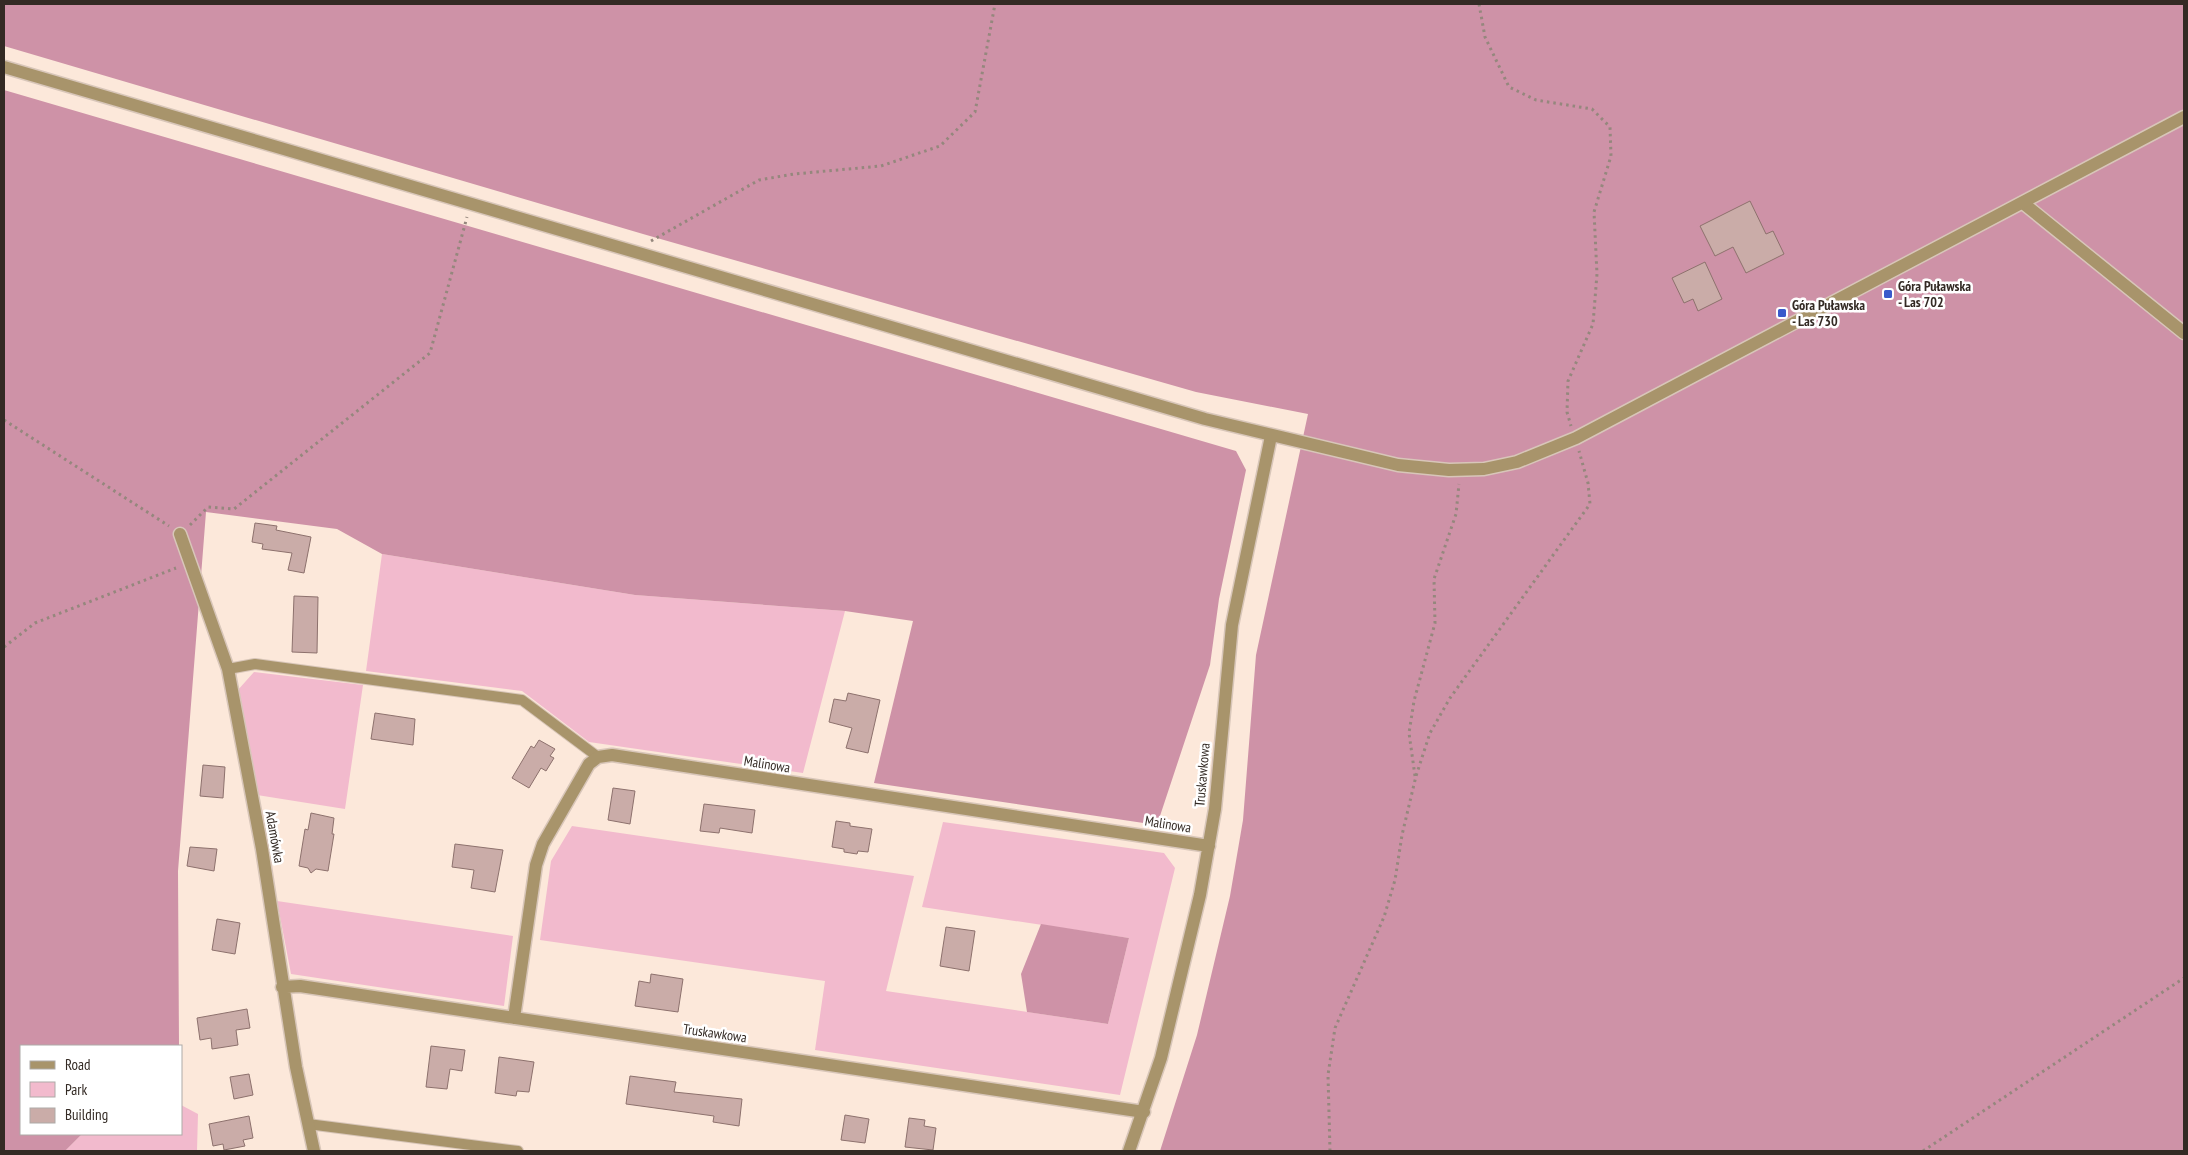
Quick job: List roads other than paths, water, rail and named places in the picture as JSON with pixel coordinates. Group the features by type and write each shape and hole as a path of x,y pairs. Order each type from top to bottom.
{"street":[{"path":"4,67 1022,367 1271,436 1398,465 1460,470 1484,469 1517,462 1576,438 2023,203 2184,116"},
{"path":"2023,203 2184,332"},
{"name":"Truskawkowa","path":"1130,1151 1161,1058 1200,895 1215,809 1232,625 1271,436"},
{"name":"Adamówka","path":"180,534 228,669 262,849 282,987 314,1151"},
{"name":"Malinowa","path":"598,757 612,755 1209,846"},
{"path":"514,1018 536,865 547,836 589,764 598,757"},
{"name":"Truskawkowa","path":"282,987 300,986 1144,1112"}],"lane":[{"path":"228,669 255,664 522,700 598,757"},
{"path":"308,1124 518,1151"}],"place":[{"name":"Góra Puławska - Las 702","path":"1888,294"},
{"name":"Góra Puławska - Las 730","path":"1782,313"}]}
